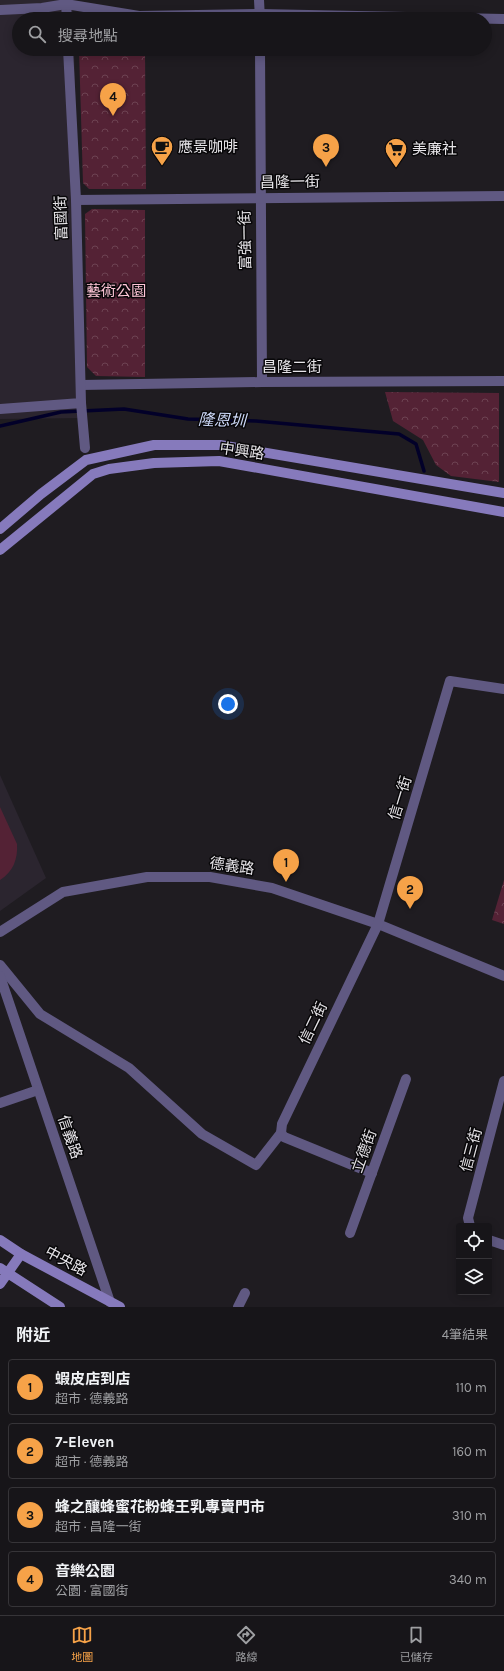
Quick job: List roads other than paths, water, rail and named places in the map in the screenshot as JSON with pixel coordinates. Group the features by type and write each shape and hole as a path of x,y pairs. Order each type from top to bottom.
{"street":[{"path":"259,0 260,12"},
{"path":"0,10 42,8 66,4 115,12"},
{"path":"66,4 67,12"},
{"path":"492,18 504,18"},
{"name":"富國街","path":"68,56 76,200 81,385 85,448"},
{"name":"富強一街","path":"260,56 262,382"},
{"name":"昌隆一街","path":"76,200 504,196"},
{"name":"昌隆二街","path":"81,385 262,382 504,381"},
{"path":"0,409 82,404"},
{"name":"中興路","path":"0,529 41,494 86,460 154,445 220,445 504,493"},
{"name":"中興路","path":"0,550 93,474 109,469 154,463 219,461 504,512"},
{"name":"信一街","path":"378,924 450,681 504,689"},
{"name":"德義路","path":"0,932 63,892 147,877 210,876 272,888 378,924 504,976"},
{"name":"信二街","path":"283,1135 282,1124 378,924"},
{"path":"0,965 40,1014 129,1068 202,1134 256,1165 283,1135 372,1173"},
{"name":"信義路","path":"0,976 38,1090 114,1305"},
{"name":"立德街","path":"350,1233 406,1080"},
{"name":"信三街","path":"469,1223 468,1218 504,1081"},
{"path":"0,1103 38,1090"},
{"name":"中央路","path":"0,1240 21,1254 114,1305"},
{"path":"492,1241 504,1245"},
{"path":"0,1284 4,1271 21,1254"},
{"path":"4,1271 60,1307"},
{"path":"238,1307 245,1293"}],"waterway":[{"name":"隆恩圳","path":"0,426 61,412 124,409 188,419 256,421 399,434 416,444 424,471"}],"place":[{"name":"音樂公園","path":"113,116"},
{"name":"應景咖啡","path":"162,166"},
{"name":"蜂之釀蜂蜜花粉蜂王乳專賣門市","path":"326,167"},
{"name":"美廉社","path":"396,168"},
{"name":"蝦皮店到店","path":"286,882"},
{"name":"7-Eleven","path":"410,909"}],"park label":[{"name":"藝術公園","path":"116,291"}]}
